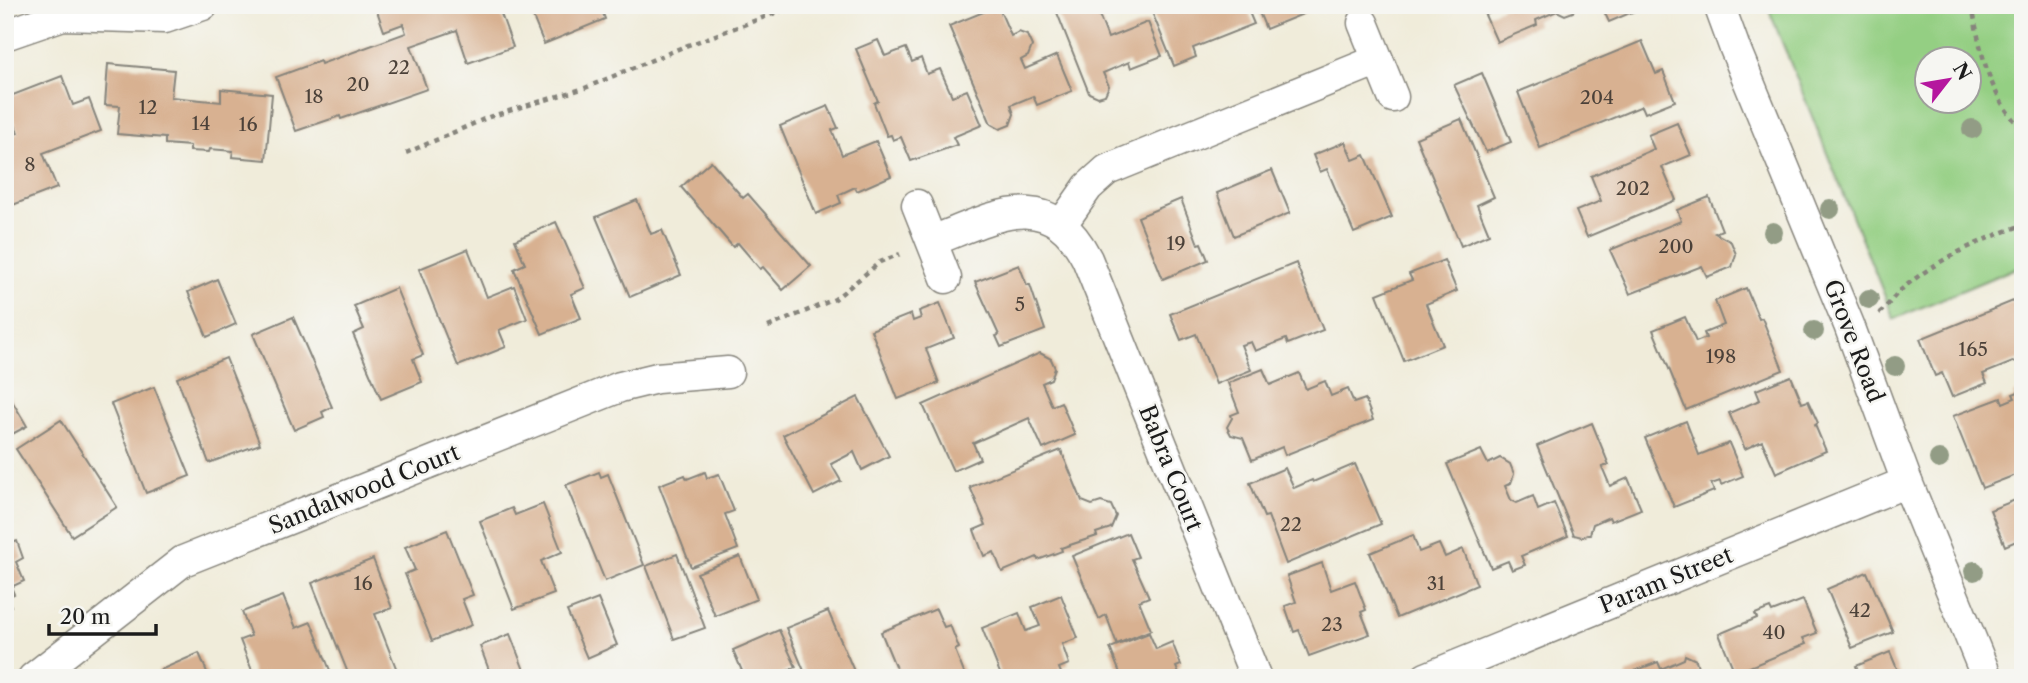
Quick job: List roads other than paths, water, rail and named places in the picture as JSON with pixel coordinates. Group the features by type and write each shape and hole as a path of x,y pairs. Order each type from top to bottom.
{"street":[{"path":"5,35 62,15 144,10 165,18 203,5"},
{"name":"Grove Road","path":"1719,5 1849,325 1907,482 1987,678"},
{"path":"1363,23 1393,97"},
{"path":"932,241 1015,212 1037,213 1062,224 1088,187 1112,168 1378,60"},
{"path":"918,205 946,278"},
{"name":"Babra Court","path":"1062,224 1076,239 1087,259 1256,678"},
{"name":"Sandalwood Court","path":"33,678 183,561 620,387 670,376 728,373"},
{"name":"Param Street","path":"1426,678 1907,482"}]}
